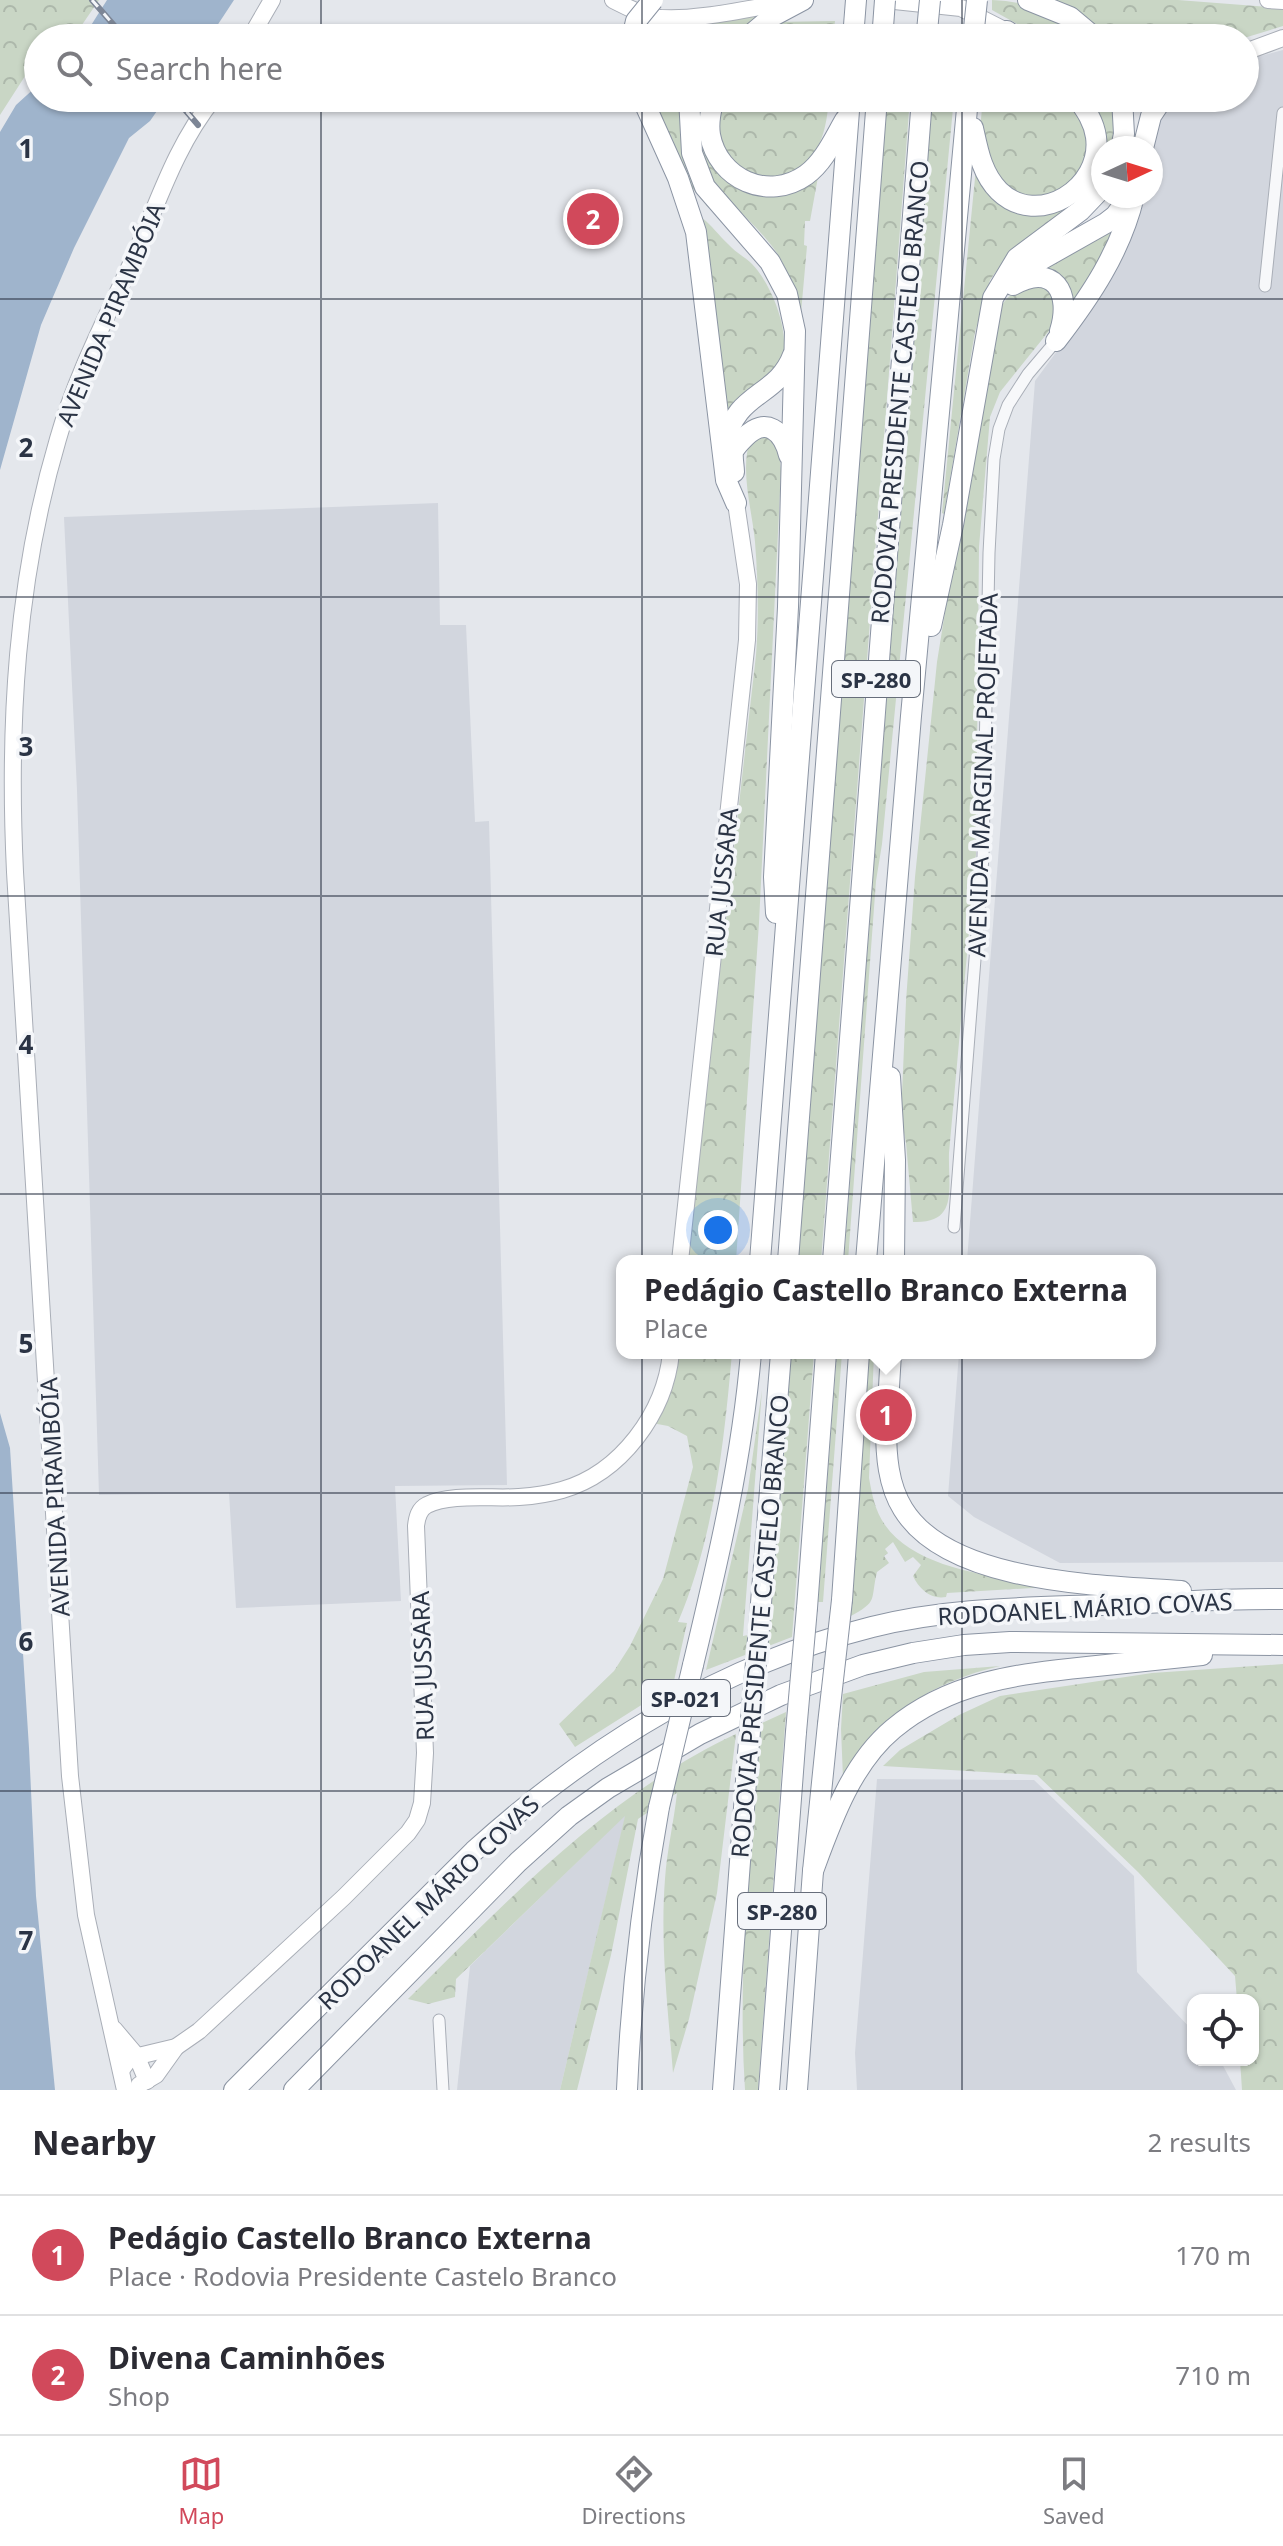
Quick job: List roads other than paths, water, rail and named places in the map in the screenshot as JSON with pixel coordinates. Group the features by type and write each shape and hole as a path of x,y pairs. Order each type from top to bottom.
{"highway":[{"path":"764,24 802,0"},
{"path":"854,24 856,0"},
{"path":"883,24 885,0"},
{"path":"928,24 930,0"},
{"path":"974,24 977,0"},
{"path":"1028,0 1070,17 1078,24"},
{"path":"635,24 652,8"},
{"path":"648,112 678,178 696,232 726,480 736,503"},
{"path":"690,112 692,153 705,187 770,262 779,276 794,316 788,607 774,877 783,962"},
{"path":"711,112 710,138 722,165 746,183 779,187 805,176 828,150 847,112"},
{"path":"760,1255 849,112"},
{"name":"RODOVIA PRESIDENTE CASTELO BRANCO","path":"788,1255 876,112"},
{"name":"RODOVIA PRESIDENTE CASTELO BRANCO","path":"833,1255 921,112"},
{"path":"866,1255 911,716 967,112"},
{"path":"970,112 978,152 990,180 1010,198 1035,205 1051,204 1073,194 1093,166 1096,139 1093,124 1086,112"},
{"path":"1123,112 1124,136"},
{"path":"1146,136 1154,112"},
{"path":"813,565 821,527 860,200 865,171 872,155"},
{"path":"678,178 711,218 766,272 794,316"},
{"path":"911,716 953,525 997,292 1017,258 1091,200"},
{"path":"997,292 1029,264 1106,223 1122,208"},
{"path":"1056,341 1084,305 1112,256 1128,223 1130,208"},
{"path":"997,292 1033,277 1049,280 1059,289 1065,306 1056,341"},
{"path":"723,452 728,425 739,409 777,380 795,352"},
{"path":"736,503 733,453 751,431 765,426 777,430 787,446 791,463"},
{"path":"883,1048 893,1100 894,1255"},
{"path":"627,2090 644,1886 659,1807 734,1481 745,1419 750,1359"},
{"name":"RODOVIA PRESIDENTE CASTELO BRANCO","path":"723,2090 781,1359"},
{"name":"RODOVIA PRESIDENTE CASTELO BRANCO","path":"769,2090 826,1359"},
{"path":"799,2090 813,1871 842,1600 859,1359"},
{"path":"888,1404 891,1359"},
{"path":"886,1427 888,1466 897,1498 923,1533 951,1550 1007,1571 1046,1579 1277,1599"},
{"name":"RODOANEL MÁRIO COVAS","path":"234,2090 510,1818 593,1755 713,1683 823,1640 925,1616 979,1609 1277,1599"},
{"name":"RODOANEL MÁRIO COVAS","path":"294,2090 518,1862 569,1816 608,1788 700,1734 781,1695 863,1665 964,1645 1010,1642 1283,1646"},
{"path":"813,1871 832,1818 864,1762 891,1730 932,1701 977,1683 1021,1674 1283,1646"}],"main road":[{"path":"258,24 272,0"},
{"path":"613,0 652,8 731,12 802,0"},
{"path":"885,0 961,8 991,24"},
{"path":"1268,0 1283,1"},
{"path":"1259,47 1283,38"},
{"name":"AVENIDA PIRAMBÓIA","path":"124,2081 86,1915 70,1776 11,798 14,687 20,614 34,531 58,438 76,386 169,172 190,130 204,112"},
{"name":"RUA JUSSARA","path":"681,1255 747,640 748,584 736,503"},
{"name":"RUA JUSSARA","path":"146,2086 176,2047 199,2031 333,1907 408,1833 417,1820 422,1803 425,1753 416,1526 420,1511 427,1505 441,1501 518,1497 562,1490 596,1473 626,1449 652,1415 663,1390 670,1359"},
{"name":"AVENIDA PIRAMBÓIA","path":"110,2022 136,2055 146,2086"},
{"name":"RUA JUSSARA","path":"136,2055 176,2047"},
{"path":"136,2055 128,2060 124,2081 135,2086 146,2086"}],"street":[{"path":"1265,286 1283,113"},
{"name":"AVENIDA MARGINAL PROJETADA","path":"954,1227 983,857 989,553 994,459 999,429 1008,405 1028,374 1056,341"},
{"path":"439,2020 443,2090"}],"water":[{"path":"107,0 234,0 218,24 92,24"},
{"path":"24,98 24,112 156,112 129,138 74,248 41,325 0,470 0,132"},
{"path":"0,1413 10,1448 36,1896 55,2090 0,2090"}],"railway":[{"path":"92,0 113,24"},
{"path":"187,112 198,125"}],"place":[{"name":"Divena Caminhões","path":"593,219"},
{"name":"Pedágio Castello Branco Externa","path":"886,1415"}]}
